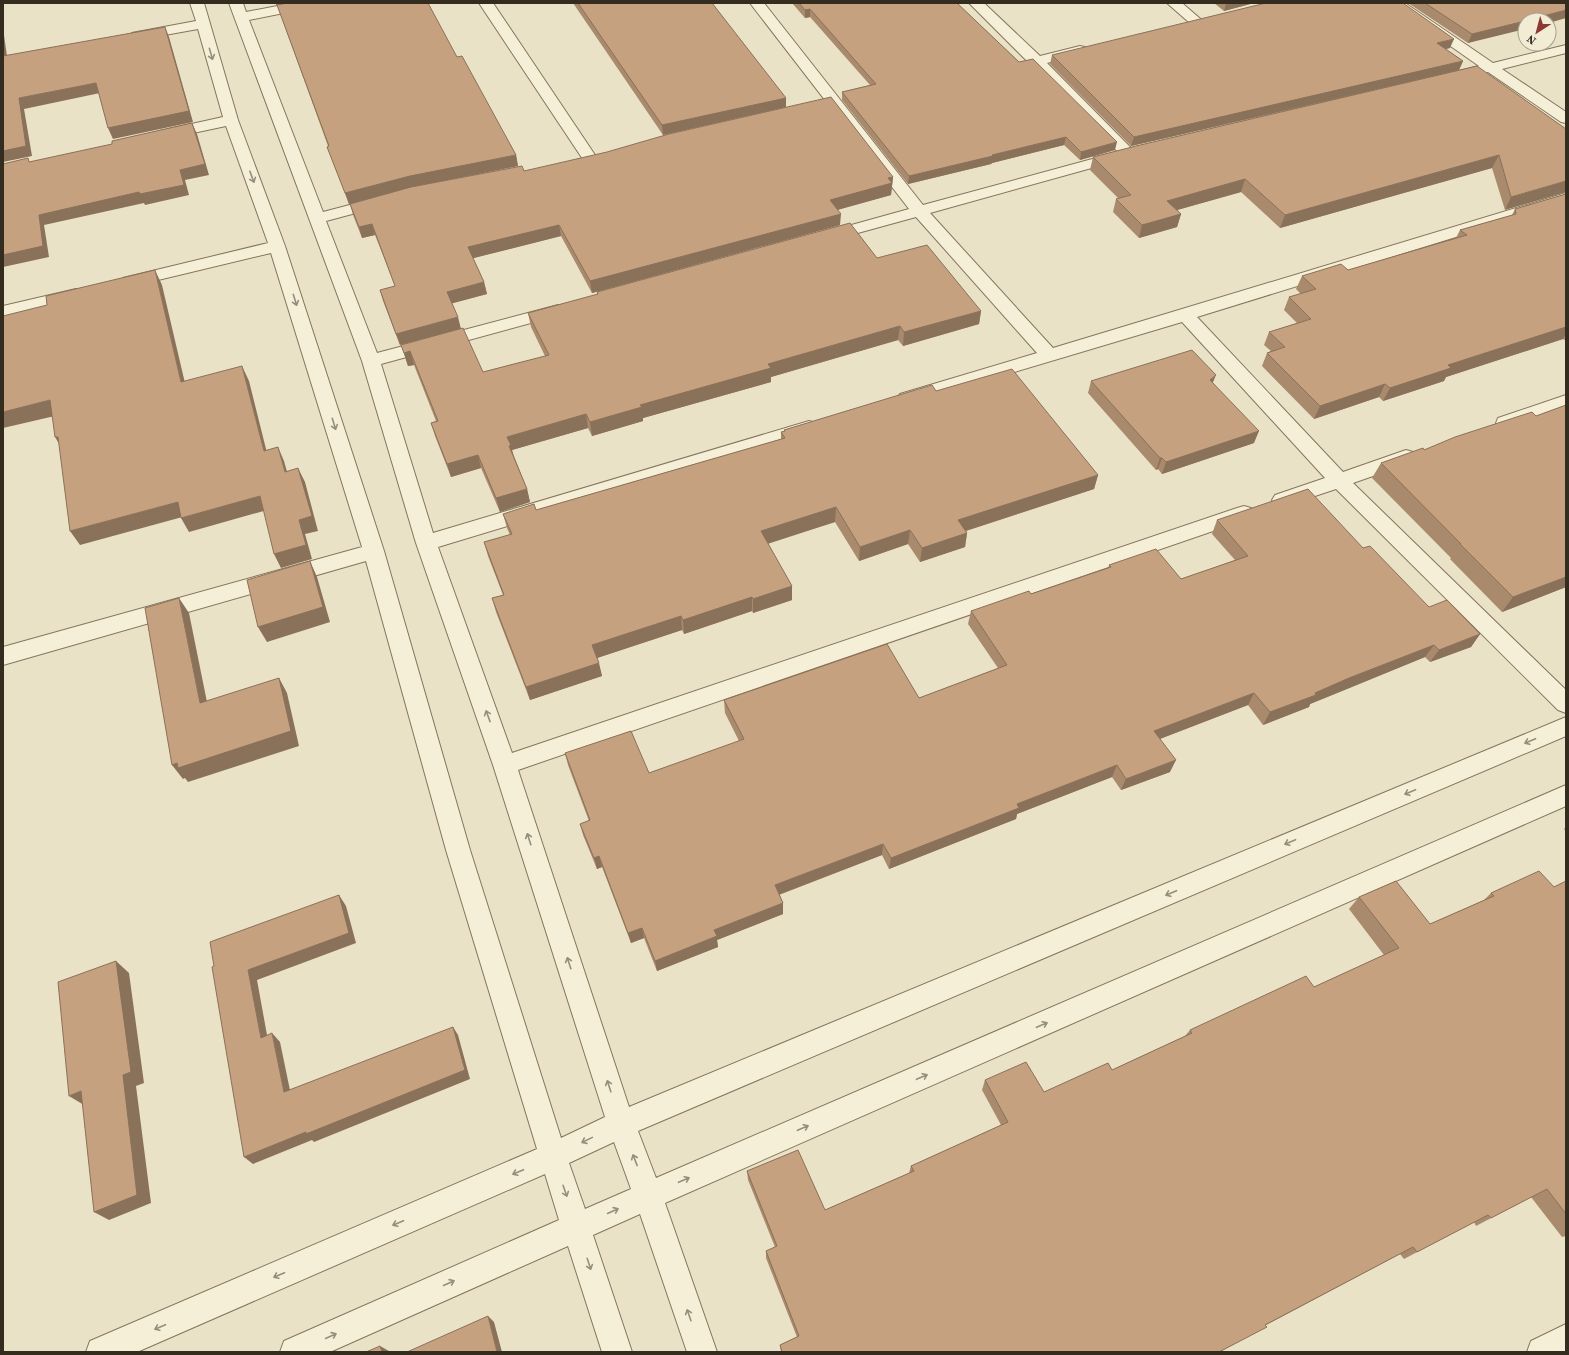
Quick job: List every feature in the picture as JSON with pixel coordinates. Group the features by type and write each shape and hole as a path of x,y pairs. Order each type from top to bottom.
{"street":[{"path":"197,3 231,120 277,246 374,551 458,850 553,1156 617,1352"},
{"path":"314,3 238,10 371,361 426,543 506,765 621,1124 648,1196 702,1352"},
{"path":"486,3 589,158"},
{"path":"976,3 1037,61 1128,154"},
{"path":"1174,3 1197,22"},
{"path":"1396,3 1566,119"},
{"path":"761,4 834,102 920,211 1049,355"},
{"path":"1182,25 1212,18"},
{"path":"126,38 203,24"},
{"path":"1037,61 1090,48"},
{"path":"1437,81 1566,49"},
{"path":"819,105 834,102"},
{"path":"155,136 231,120"},
{"path":"812,240 1143,150"},
{"path":"574,161 604,154"},
{"path":"889,404 1566,198"},
{"path":"318,218 391,199"},
{"path":"117,284 277,246"},
{"path":"3,312 94,290"},
{"path":"371,361 575,305"},
{"path":"1185,315 1340,481 1566,704"},
{"path":"1491,428 1566,401"},
{"path":"426,543 829,422"},
{"path":"506,765 1340,481 1423,451"},
{"path":"3,656 374,551"},
{"path":"101,1352 553,1156 621,1124 1566,726"},
{"path":"295,1352 577,1227 1566,795"},
{"path":"1542,1352 1566,1339"}],"building":[{"path":"287,3 428,3 457,57 462,56 516,155 410,176 345,193 327,147 329,146 277,5"},
{"path":"578,3 712,3 786,98 662,125"},
{"path":"799,3 957,3 1019,62 1033,59 1117,142 1081,152 1066,137 909,176 842,92 876,84 810,9 805,10"},
{"path":"1266,3 1403,3 1454,39 1437,43 1463,61 1134,137 1052,55"},
{"path":"1425,3 1566,3 1566,10 1557,12 1517,12 1517,23 1472,34"},
{"path":"165,27 189,111 108,128 96,83 19,98 26,146 3,151 3,56"},
{"path":"1477,66 1566,129 1566,181 1511,197 1499,155 1285,215 1245,179 1167,201 1181,214 1142,225 1116,199 1131,195 1093,157 1136,146"},
{"path":"831,97 893,177 888,178 892,183 830,200 841,214 590,281 559,225 468,247 484,282 447,292 458,317 396,334 380,290 395,286 372,224 359,227 350,204 411,187 522,166 524,171 607,152 669,134"},
{"path":"192,123 205,164 180,170 184,185 140,194 139,192 39,215 43,246 3,255 3,164 28,158 29,162 112,144 112,141"},
{"path":"1566,194 1566,327 1448,365 1451,368 1390,388 1385,384 1320,406 1267,353 1285,347 1269,332 1311,319 1289,297 1316,289 1302,276 1341,264 1348,270 1467,235 1460,230 1516,214 1515,209"},
{"path":"850,223 877,258 927,245 981,311 904,332 900,326 768,364 771,368 640,405 642,407 590,422 586,414 507,437 511,445 509,446 527,489 496,498 478,455 447,464 431,423 438,421 410,351 404,353 401,345 463,328 483,372 549,355 528,313 598,294 597,292"},
{"path":"155,270 181,382 242,366 264,451 278,447 285,472 298,468 312,516 299,520 306,545 274,554 260,496 181,518 178,502 70,531 58,437 55,437 50,400 3,412 3,316 47,305 46,296"},
{"path":"1192,350 1216,375 1210,380 1259,431 1166,462 1160,458 1091,381"},
{"path":"1012,369 1098,475 958,520 967,533 922,548 910,530 860,547 836,507 761,531 792,586 753,599 752,597 683,620 681,616 592,645 599,663 526,687 492,598 504,595 484,542 512,534 503,514 534,504 536,510 785,438 781,432 785,431 784,430 932,385 936,391"},
{"path":"1566,405 1566,577 1513,597 1381,463 1423,448 1424,450 1455,437 1532,412 1536,416"},
{"path":"1308,489 1363,548 1370,546 1429,607 1447,600 1480,634 1439,650 1434,645 1349,678 1315,693 1316,695 1270,712 1254,693 1154,731 1176,760 1126,779 1117,765 1017,804 1019,808 891,858 883,844 775,885 783,903 714,930 717,936 655,961 642,928 628,933 599,856 594,858 580,824 590,820 565,753 631,731 649,773 744,739 724,700 887,644 919,698 1007,665 971,611 1029,591 1031,594 1111,567 1109,565 1156,549 1181,579 1248,556 1217,520"},
{"path":"310,561 323,607 258,627 247,580"},
{"path":"179,598 200,703 279,678 291,731 178,768 177,763 172,765 145,608"},
{"path":"1539,871 1554,887 1566,881 1566,1214 1547,1189 1491,1218 1488,1215 1417,1252 1413,1247 1265,1325 1267,1327 1219,1352 782,1352 780,1345 799,1336 766,1251 777,1246 747,1171 798,1150 825,1210 914,1171 911,1166 1008,1122 985,1080 1026,1062 1044,1092 1108,1063 1112,1070 1192,1033 1190,1030 1306,976 1314,987 1399,948 1359,897 1396,881 1430,924 1494,896 1491,893"},
{"path":"339,895 349,933 248,970 261,1038 272,1033 284,1092 453,1027 465,1070 306,1134 306,1132 244,1157 212,967 214,966 210,942"},
{"path":"116,961 131,1072 123,1075 137,1195 94,1212 81,1091 69,1096 58,982"},
{"path":"488,1316 497,1352 407,1352"},
{"path":"380,1346 382,1352 366,1352"}]}
